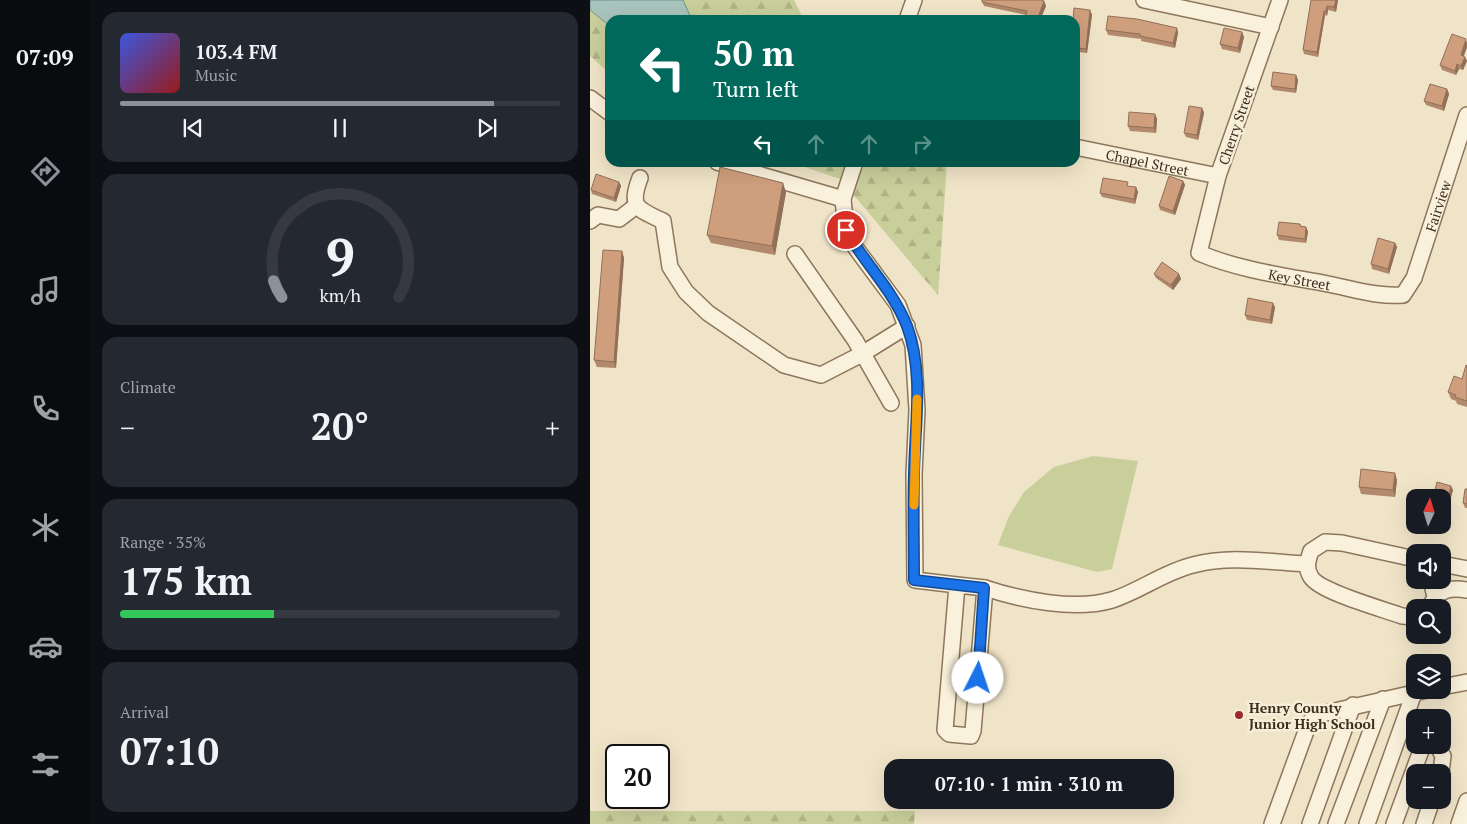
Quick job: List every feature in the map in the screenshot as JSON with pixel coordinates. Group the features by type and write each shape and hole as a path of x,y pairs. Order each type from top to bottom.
{"street":[{"path":"909,15 914,0"},
{"path":"1144,0 1271,27"},
{"name":"Cherry Street","path":"1199,252 1218,176 1280,0"},
{"path":"590,98 605,109"},
{"name":"Fairview","path":"1403,295 1414,278 1467,115"},
{"name":"Chapel Street","path":"1080,148 1218,176"},
{"path":"734,167 844,199"},
{"path":"854,167 844,199 846,230 855,247 898,305 913,345 916,372 914,580 984,588 1002,594 1078,606 1113,600 1165,574 1194,564 1230,559 1307,564"},
{"path":"640,178 634,195 636,206 644,213 662,221 670,267 686,292 708,313 784,365 821,375 862,354 907,326"},
{"path":"590,221 598,215 619,219 636,206"},
{"name":"Key Street","path":"1199,252 1220,262 1274,274 1384,296 1403,295"},
{"path":"795,254 855,340 891,403"},
{"path":"1406,557 1342,543 1324,542 1311,551 1307,564 1311,577 1322,587 1406,616"},
{"path":"1451,566 1467,569"},
{"path":"957,585 945,730 949,734 971,736 974,731 984,588"},
{"path":"1435,599 1444,590 1453,588 1466,591"},
{"path":"1451,685 1467,682"},
{"path":"1272,824 1309,723 1321,712 1406,694"},
{"path":"1336,824 1383,699"},
{"path":"1367,824 1417,699"},
{"path":"1310,824 1353,705"},
{"path":"1394,824 1420,754"},
{"path":"1460,824 1467,801"},
{"path":"1424,824 1429,809"}],"green space":[{"path":"590,0 794,0 802,15 605,15 605,70 590,56"},
{"path":"805,167 947,167 938,295 840,179"},
{"path":"1093,456 1138,461 1112,569 1097,572 998,545 1008,518 1024,492 1054,467"},
{"path":"590,811 915,811 914,824 590,824"}],"water":[{"path":"590,0 683,0 690,15 605,15 605,22 590,10"}],"building":[{"path":"982,0 1044,1 1039,15 1026,15 1027,11 982,2"},
{"path":"1311,0 1336,0 1334,7 1327,6 1326,11 1324,11 1317,52 1303,50"},
{"path":"1074,8 1090,10 1086,49 1080,48 1080,15 1073,15"},
{"path":"1108,16 1137,19 1177,28 1173,43 1140,36 1140,34 1106,30"},
{"path":"1224,28 1242,32 1238,48 1220,44"},
{"path":"1452,34 1466,39 1461,55 1465,57 1461,66 1457,64 1455,71 1440,65"},
{"path":"1273,72 1296,75 1295,89 1271,86"},
{"path":"1430,84 1447,89 1442,106 1424,101"},
{"path":"1189,106 1202,108 1197,135 1184,133"},
{"path":"1129,112 1155,114 1154,128 1128,126"},
{"path":"720,167 783,183 772,246 707,235"},
{"path":"596,174 619,182 614,198 591,190"},
{"path":"1169,176 1183,181 1173,211 1159,206"},
{"path":"1103,178 1128,182 1127,186 1136,187 1134,199 1100,193"},
{"path":"1279,222 1300,224 1300,226 1306,227 1305,239 1277,235"},
{"path":"1378,238 1395,243 1388,269 1371,264"},
{"path":"603,250 622,251 614,362 594,360"},
{"path":"1162,262 1179,274 1171,285 1154,274"},
{"path":"1248,298 1273,303 1270,320 1245,315"},
{"path":"1466,365 1467,401 1455,397 1456,395 1448,392 1454,376 1462,379"},
{"path":"1361,469 1395,473 1393,490 1359,487"},
{"path":"1437,482 1451,486 1450,489 1435,489"},
{"path":"1465,489 1467,489 1467,504 1463,503"}],"slow traffic":[{"path":"914,505 917,399"}],"place":[{"name":"Henry County Junior High School","path":"1239,715"}],"route":[{"path":"846,230 855,247 898,305 913,345 917,410 914,474 914,580 984,588 978,678"}]}
